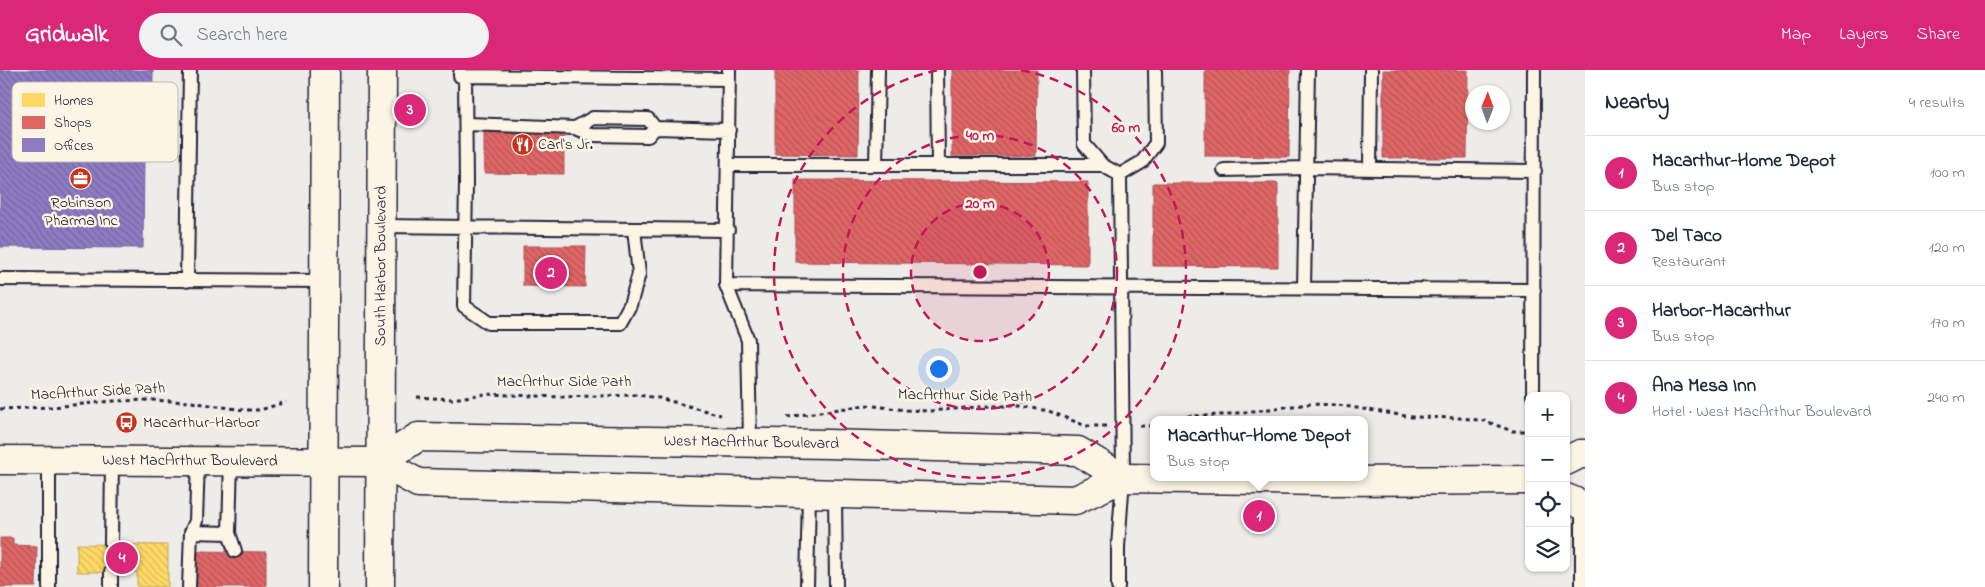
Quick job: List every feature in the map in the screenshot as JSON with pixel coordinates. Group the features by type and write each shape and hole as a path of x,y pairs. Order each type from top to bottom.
{"main road":[{"path":"324,587 325,70"},
{"name":"South Harbor Boulevard","path":"380,587 382,70"},
{"name":"West MacArthur Boulevard","path":"380,462 418,437 750,430 1078,451 1123,478"},
{"path":"1570,459 1580,454 1585,454"},
{"name":"West MacArthur Boulevard","path":"0,460 380,462 418,484 1075,500 1123,478 1150,478"},
{"name":"West MacArthur Boulevard","path":"1368,481 1525,480"}],"lane":[{"path":"188,281 190,70"},
{"path":"876,165 878,70"},
{"path":"938,70 938,165"},
{"path":"1083,70 1084,144 1102,165 1120,175"},
{"path":"1120,175 1142,162 1156,143 1155,70"},
{"path":"1304,288 1308,70"},
{"path":"1370,170 1371,70"},
{"path":"1533,392 1534,70"},
{"path":"634,229 639,274 630,305 620,323 489,323 464,306 466,124 463,73 729,75 726,285 748,340 750,430"},
{"path":"575,128 593,118 648,119 655,128"},
{"path":"466,124 575,128 592,135 625,136 648,136 655,128"},
{"path":"655,128 729,130"},
{"path":"728,165 1102,165"},
{"path":"1224,170 1307,168 1534,171"},
{"path":"1118,587 1118,547 1123,478 1120,175"},
{"path":"382,226 728,230"},
{"path":"0,279 324,281"},
{"path":"726,285 1534,290"},
{"path":"49,460 49,587"},
{"path":"111,544 112,460"},
{"path":"189,587 191,532 196,521 198,460"},
{"path":"231,460 229,533 235,551"},
{"path":"807,587 822,493"},
{"path":"822,493 836,587"},
{"path":"1578,503 1582,587"},
{"path":"191,532 229,533"},
{"path":"111,572 111,587"}],"path":[{"name":"MacArthur Side Path","path":"417,398 452,399 485,394 560,397 636,395 659,398 725,416 750,430 786,417 866,404 906,410 930,411 990,406 1020,406 1049,411 1086,426 1150,426"},
{"name":"MacArthur Side Path","path":"0,409 52,408 114,400 151,400 191,402 243,410 260,410 286,402"},
{"path":"1188,416 1222,415 1308,404 1338,405 1412,417 1462,418 1485,421 1512,431 1525,431"}],"building: Homes":[{"path":"77,544 168,545 168,587 137,587 137,572 77,572"}],"building: Shops":[{"path":"775,70 859,70 858,155 775,154"},
{"path":"952,70 1037,70 1036,156 952,156"},
{"path":"1205,70 1290,70 1289,157 1205,156"},
{"path":"1383,70 1468,70 1468,85 1465,85 1467,158 1383,158"},
{"path":"484,132 564,133 564,174 484,173"},
{"path":"795,180 1088,182 1088,265 795,262"},
{"path":"1153,183 1278,183 1278,267 1153,266"},
{"path":"523,246 586,246 585,287 523,286"},
{"path":"0,538 13,538 13,545 37,546 36,587 0,587"},
{"path":"196,551 266,552 266,587 196,587"}],"building: Offices":[{"path":"0,70 153,70 153,82 12,82 12,162 144,162 143,248 0,247"}],"place":[{"name":"Harbor-Macarthur","path":"410,110"},
{"name":"Carl's Jr.","path":"522,145"},
{"name":"Robinson Pharma Inc","path":"81,179"},
{"name":"Del Taco","path":"551,273"},
{"name":"Macarthur-Harbor","path":"127,423"},
{"name":"Macarthur-Home Depot","path":"1259,516"},
{"name":"Ana Mesa Inn","path":"122,558"}]}
